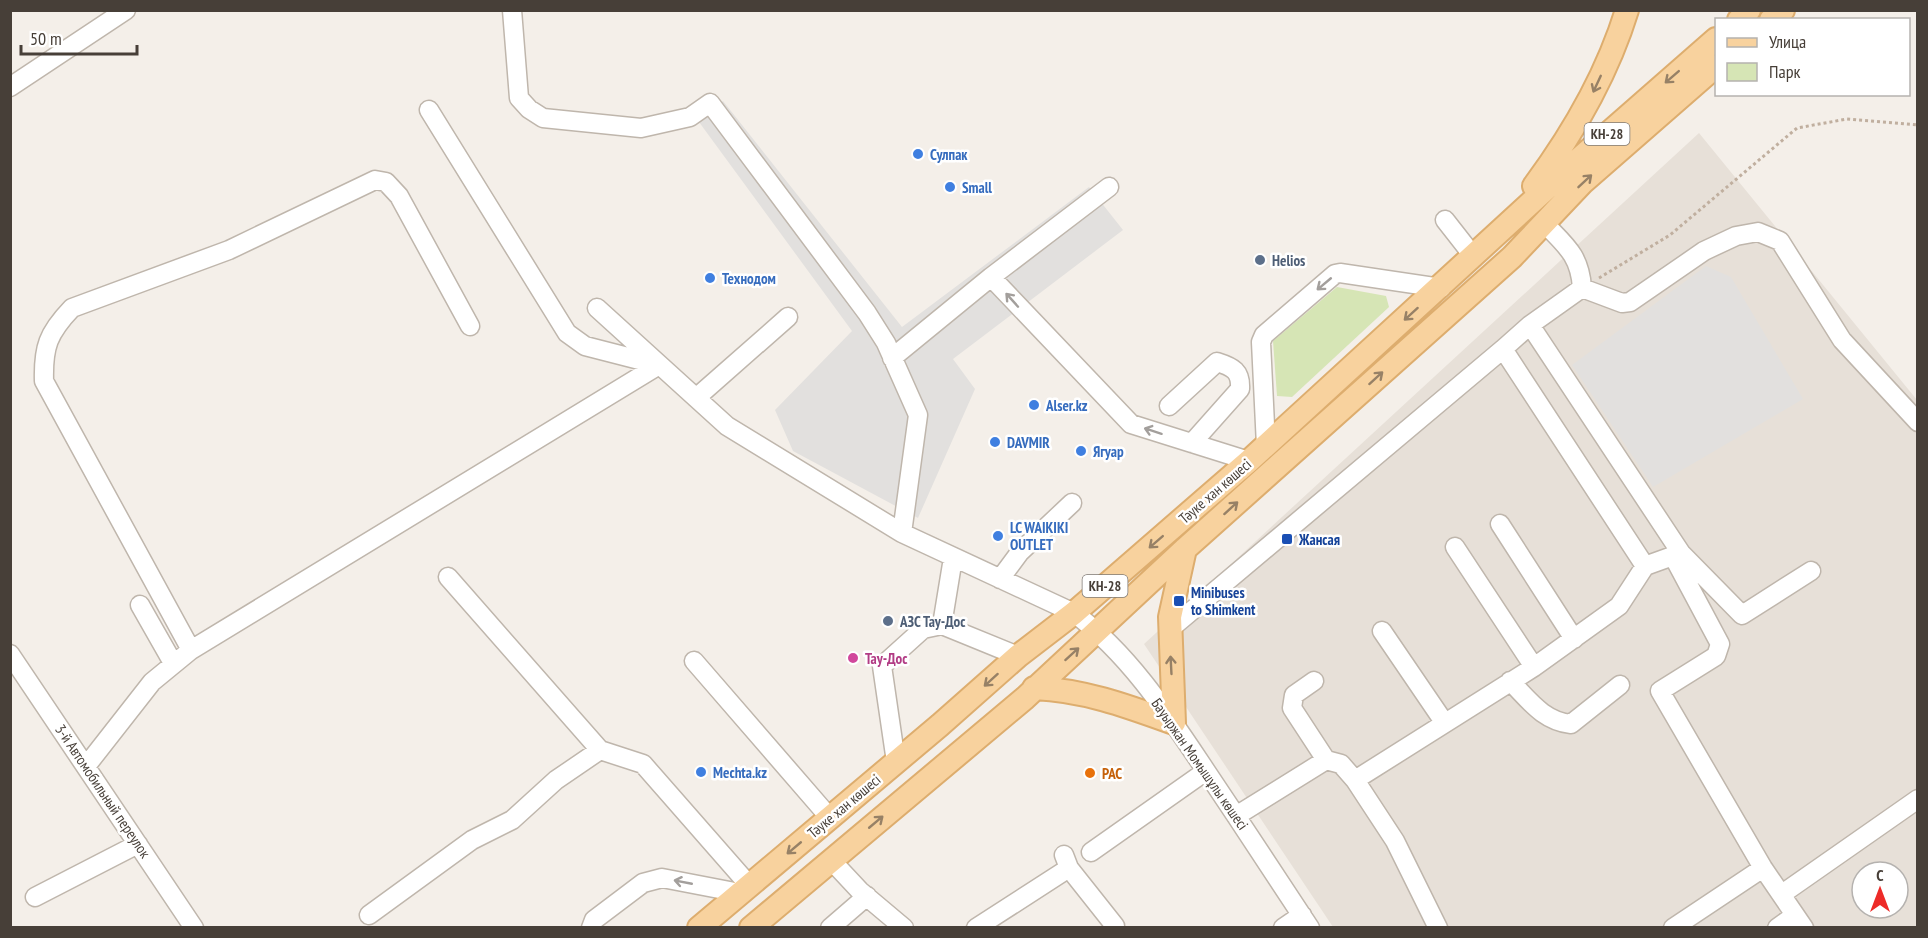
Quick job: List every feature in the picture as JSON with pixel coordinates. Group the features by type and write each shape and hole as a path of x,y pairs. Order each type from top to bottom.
{"main road":[{"path":"1501,232 1558,153 1589,101 1618,40 1627,10"},
{"name":"Тәуке хан көшесі","path":"699,927 1018,656 1074,613 1249,461 1441,288 1571,166 1715,40"},
{"name":"Тәуке хан көшесі","path":"751,927 1034,688 1098,631 1185,549 1512,257 1582,183 1715,67"},
{"path":"1034,688 1061,689 1109,699 1174,723 1170,617 1185,549"}],"street":[{"path":"10,87 126,10"},
{"path":"512,10 519,98 529,109 543,118 641,128 690,117 710,103 867,313 886,343 918,415 902,533"},
{"path":"429,110 567,333 585,346 659,365"},
{"path":"191,650 44,381 46,344 57,323 72,308 229,250 375,180 386,182 399,196 470,326"},
{"path":"892,358 991,277 1109,187"},
{"path":"1445,220 1474,257"},
{"path":"1544,223 1577,258 1581,269 1582,288"},
{"path":"1582,288 1622,303 1630,302 1704,251 1736,236 1758,232 1780,241 1842,340 1917,422"},
{"path":"1266,446 1261,342 1264,335 1335,274 1441,288"},
{"path":"991,277 1131,424 1249,461"},
{"path":"1170,629 1530,325 1582,288"},
{"name":"Бауыржан Момышұлы көшесі","path":"597,308 727,426 902,533 1074,613 1098,631 1124,658 1174,723 1306,921"},
{"path":"696,398 788,316"},
{"path":"1530,325 1677,554 1720,644 1716,656 1660,691 1763,868 1800,921 1777,927"},
{"path":"1503,349 1645,566"},
{"path":"1169,406 1217,362 1236,370 1241,378 1240,389 1192,443"},
{"path":"87,765 152,682 191,650 659,365"},
{"path":"1000,579 1020,552 1072,502"},
{"path":"1500,524 1574,639"},
{"path":"1455,547 1534,667"},
{"path":"1355,780 1534,667 1574,639 1619,606 1645,566 1677,554"},
{"path":"1677,554 1742,615 1810,571"},
{"path":"942,626 953,558"},
{"path":"448,577 600,750 642,764 745,889"},
{"path":"140,605 173,663"},
{"path":"896,762 882,666 923,628 942,626 1018,656"},
{"path":"1382,631 1444,722"},
{"name":"3-й Автомобильный переулок","path":"10,654 87,765 194,927"},
{"path":"694,661 830,818"},
{"path":"1314,681 1294,695 1292,708 1326,760 1341,764 1355,780 1395,842 1432,925"},
{"path":"1510,681 1545,716 1556,723 1571,724 1620,686"},
{"path":"369,915 472,840 512,820 556,780 600,750"},
{"path":"1236,816 1326,760"},
{"path":"1091,852 1206,771"},
{"path":"1782,894 1917,799"},
{"path":"36,897 138,844"},
{"path":"831,860 867,896 904,927"},
{"path":"985,925 1067,862 1115,926 1113,927"},
{"path":"1673,927 1763,868"},
{"path":"591,927 594,920 642,883 662,878 745,889"},
{"path":"830,927 867,896"},
{"path":"1284,927 1306,921"}],"path":[{"path":"1582,288 1670,235 1797,128 1847,119 1917,125"}],"shaded area":[{"path":"723,101 902,327 1089,187 1123,230 953,359 975,389 918,518 793,451 775,410 852,331 699,122"},
{"name":"Жансая","path":"1699,133 1917,400 1917,927 1333,927 1144,644"},
{"path":"1706,266 1731,277 1803,399 1653,487 1572,365"}],"green space":[{"path":"1337,287 1386,296 1389,307 1292,397 1277,396 1273,341"}],"place":[{"name":"Сулпак","path":"918,154"},
{"name":"Small","path":"950,187"},
{"name":"Helios","path":"1260,260"},
{"name":"Технодом","path":"710,278"},
{"name":"Alser.kz","path":"1034,405"},
{"name":"DAVMIR","path":"995,442"},
{"name":"Ягуар","path":"1081,451"},
{"name":"LC WAIKIKI OUTLET","path":"998,536"},
{"name":"Жансая","path":"1287,539"},
{"name":"Minibuses to Shimkent","path":"1179,601"},
{"name":"АЗС Тау-Дос","path":"888,621"},
{"name":"Тау-Дос","path":"853,658"},
{"name":"Mechta.kz","path":"701,772"},
{"name":"РАС","path":"1090,773"}]}
